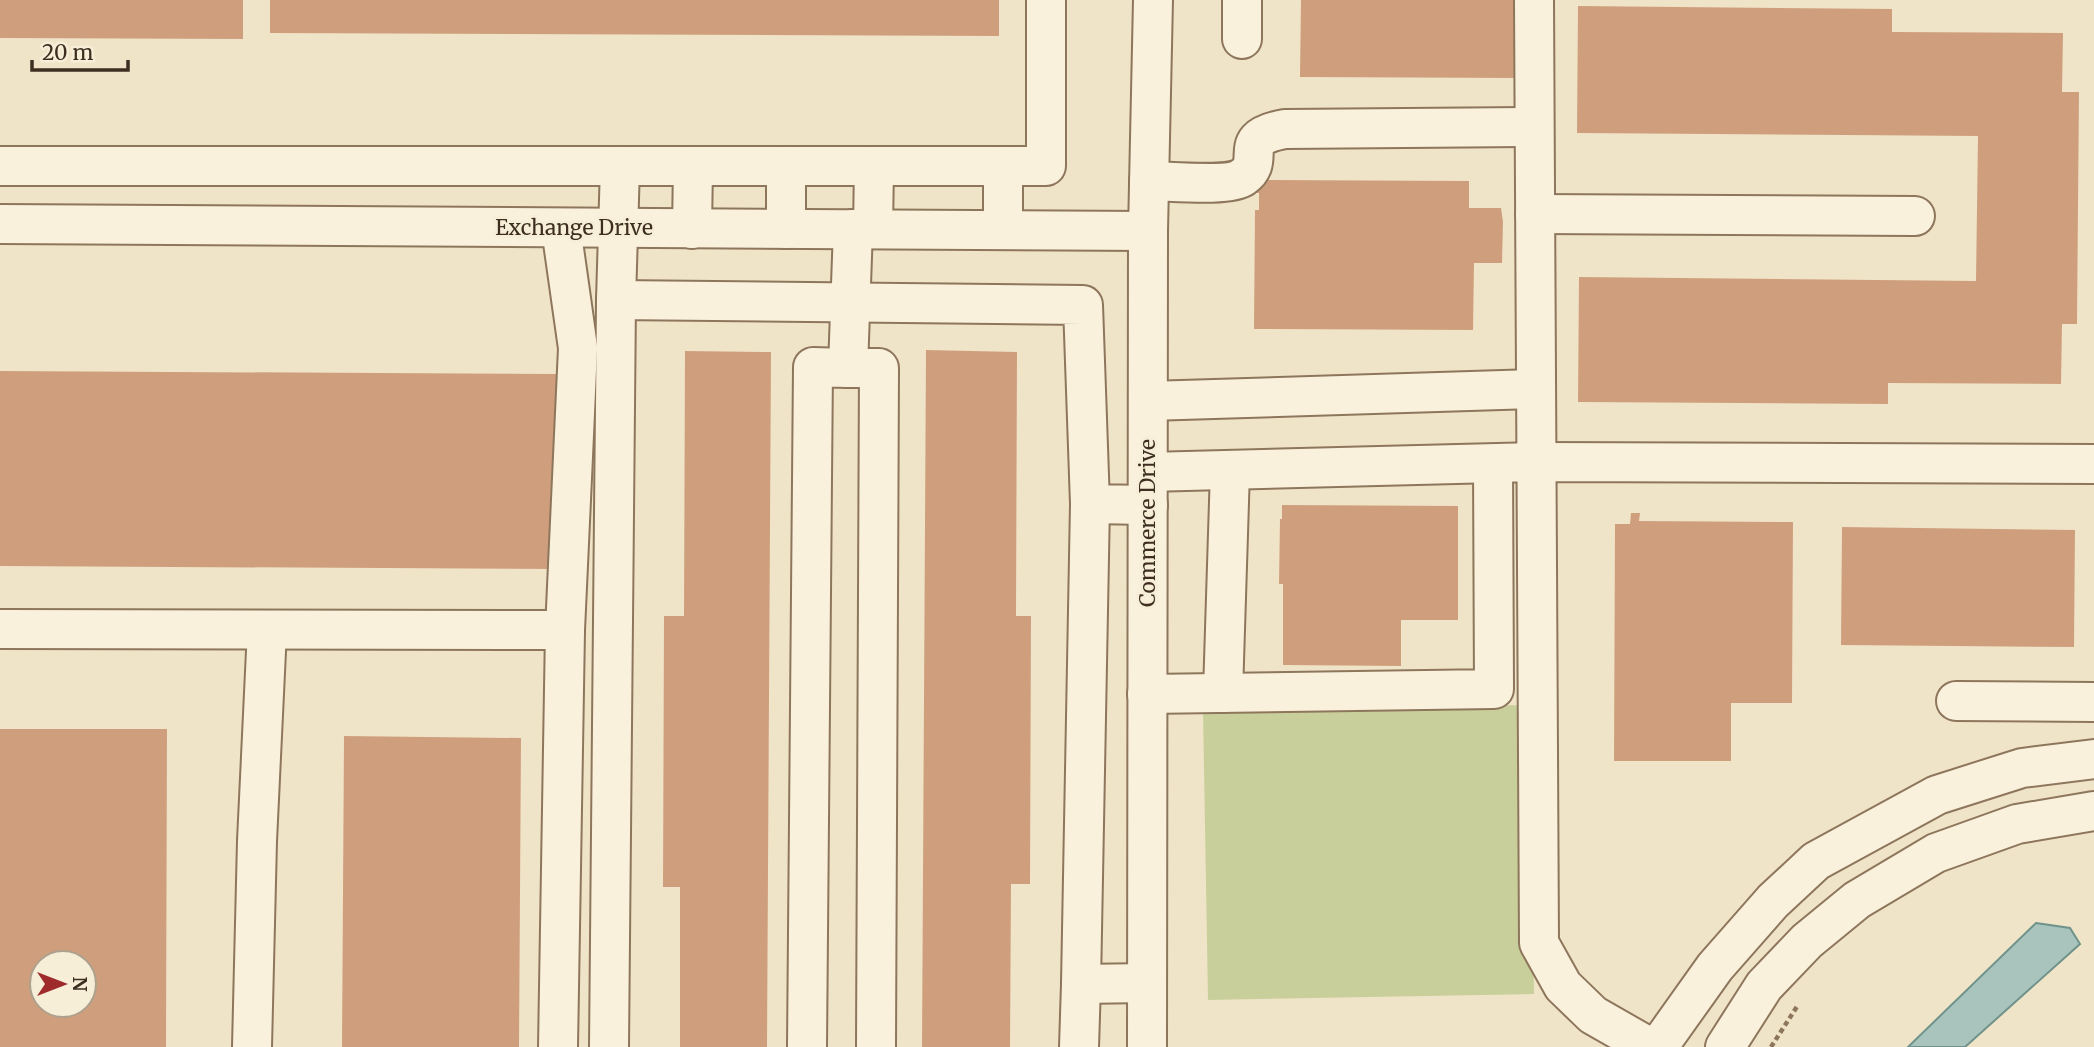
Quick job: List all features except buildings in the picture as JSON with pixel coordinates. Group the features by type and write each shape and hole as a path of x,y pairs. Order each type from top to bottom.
{"street":[{"path":"7,224 8,166 1046,166 1046,0"},
{"name":"Commerce Drive","path":"1147,1047 1148,231 1153,0"},
{"path":"1242,0 1242,39"},
{"path":"1559,0 1534,18 1539,943 1563,986 1593,1015 1649,1047"},
{"path":"1149,181 1229,182 1244,177 1252,167 1255,142 1265,132 1285,129 1534,127"},
{"path":"99,166 100,225"},
{"path":"192,166 193,225"},
{"path":"252,225 254,166"},
{"path":"343,226 344,166"},
{"path":"431,227 432,166"},
{"path":"520,166 520,227"},
{"path":"609,1047 616,300 620,166"},
{"path":"692,229 693,166"},
{"path":"786,166 786,229"},
{"path":"848,368 849,302 874,166"},
{"path":"1003,166 1003,230"},
{"path":"1535,215 1915,216"},
{"name":"Exchange Drive","path":"7,224 1148,231"},
{"path":"558,1047 565,630 578,348 561,228"},
{"path":"616,300 1083,305 1090,504 1080,1047"},
{"path":"807,1047 813,367 879,368 876,1047"},
{"path":"1148,401 1536,390"},
{"path":"1090,504 1230,470 1537,463 2094,464"},
{"path":"1147,694 1494,689 1493,464"},
{"path":"1223,693 1230,470"},
{"path":"0,629 565,630"},
{"path":"252,1047 256,854 268,630"},
{"path":"1956,701 2094,702"},
{"path":"1658,1047 1715,967 1773,901 1816,861 1937,795 2022,768 2094,759"},
{"path":"1725,1047 1763,986 1807,941 1857,900 1936,853 2017,824 2094,811"},
{"path":"1081,984 1147,983"}],"path":[{"path":"1771,1047 1800,1002"}],"green space":[{"path":"1529,705 1534,994 1208,1000 1203,710"}],"water":[{"path":"2036,923 2070,928 2080,944 1965,1047 1908,1047"}]}
